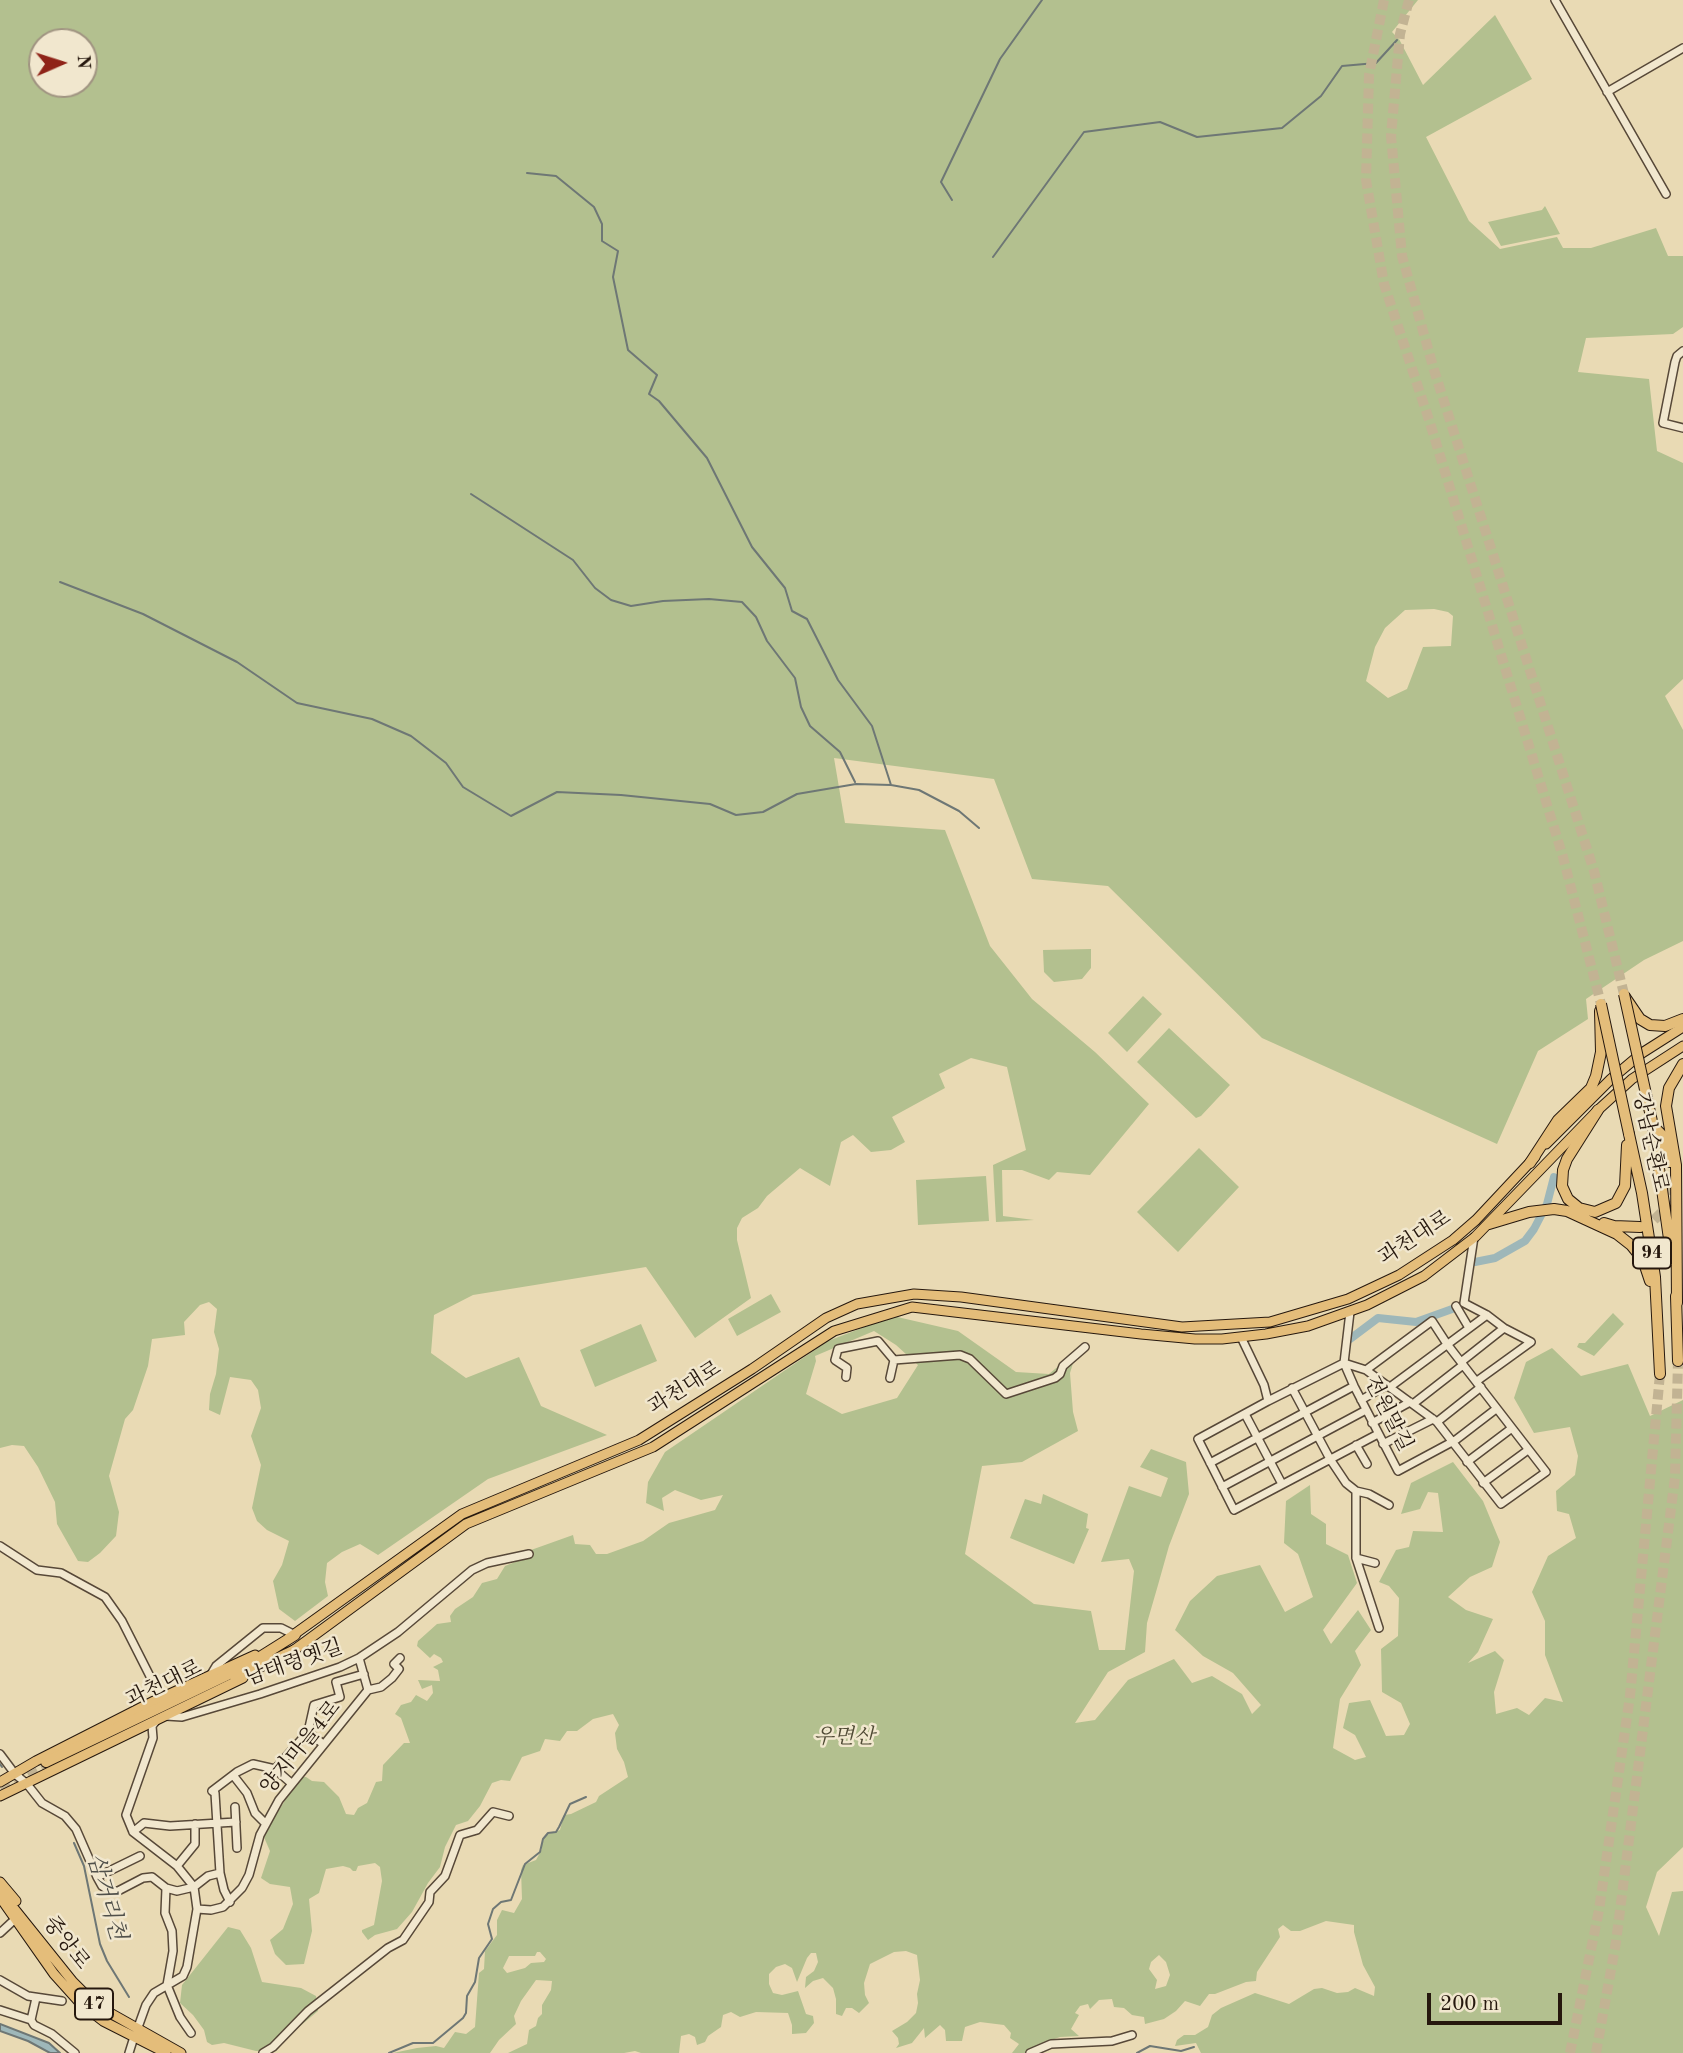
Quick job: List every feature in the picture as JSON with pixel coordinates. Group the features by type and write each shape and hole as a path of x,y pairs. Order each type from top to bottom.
{"highway":[{"name":"강남순환로","path":"1678,1361 1677,1303 1669,1228 1653,1126 1624,994 1640,1019 1650,1025 1665,1026 1683,1019"},
{"name":"강남순환로","path":"1530,1163 1558,1120 1591,1088 1599,1063 1601,1004 1649,1233 1660,1374"},
{"path":"1677,1303 1676,1165 1666,1106 1669,1088 1683,1064"},
{"path":"1598,1110 1563,1170 1562,1186 1572,1203 1595,1212 1611,1207 1619,1199 1625,1186 1629,1135"},
{"path":"1653,1126 1661,1134 1666,1146 1671,1178"},
{"path":"1482,1230 1529,1212 1554,1209 1614,1226 1640,1227"},
{"path":"1567,1211 1609,1230 1631,1245 1646,1268 1657,1309"},
{"name":"과천대로","path":"295,1635 244,1667 47,1765 295,1650"}],"main road":[{"name":"과천대로","path":"0,1782 161,1698 295,1635 462,1514 639,1440 752,1369 825,1318 857,1304 914,1294 961,1297 1182,1327 1270,1322 1348,1298 1399,1275 1453,1240 1476,1220 1564,1124 1611,1079 1642,1053 1683,1027"},
{"name":"과천대로","path":"0,1797 284,1658 466,1524 653,1447 834,1331 912,1307 1195,1339 1241,1337 1308,1326 1350,1312 1424,1276 1482,1230 1598,1110 1632,1079 1683,1046"},
{"path":"1476,1220 1482,1230"},
{"path":"1348,1298 1350,1312"},
{"path":"1096,1328 1097,1316"},
{"path":"0,1876 4,1891"},
{"path":"0,1882 4,1891"},
{"name":"중앙로","path":"4,1891 26,1927"},
{"name":"중앙로","path":"0,1898 86,1996 106,2013 166,2053"},
{"name":"47","path":"0,1905 13,1921 26,1927"},
{"name":"중앙로","path":"136,2034 181,2053"}],"street":[{"path":"1555,0 1667,194"},
{"path":"1607,92 1683,48"},
{"path":"1681,356 1663,423 1683,428"},
{"name":"과천대로","path":"1479,1384 1531,1342 1464,1303 1482,1230"},
{"path":"1455,1306 1469,1328"},
{"name":"전원말길","path":"1350,1312 1344,1363 1353,1386 1398,1471 1453,1442"},
{"path":"1361,1400 1388,1386 1487,1315"},
{"path":"1366,1370 1432,1321 1546,1472 1501,1504 1435,1420 1366,1370 1344,1363 1292,1388 1198,1440 1234,1510 1378,1434"},
{"path":"1373,1423 1412,1403 1504,1328"},
{"path":"1241,1337 1264,1385 1268,1401"},
{"path":"846,1377 848,1368 835,1360 838,1349 878,1341 894,1360"},
{"path":"894,1360 960,1355 970,1359 1006,1394 1059,1378 1063,1366 1085,1347"},
{"path":"890,1378 894,1360"},
{"path":"1383,1444 1435,1420 1479,1384"},
{"path":"1210,1463 1353,1386"},
{"path":"1292,1388 1346,1483 1356,1492 1369,1494 1390,1505"},
{"path":"1453,1442 1496,1409"},
{"path":"1222,1487 1366,1410"},
{"path":"1244,1414 1282,1484"},
{"path":"1467,1462 1512,1428"},
{"path":"1356,1445 1367,1464"},
{"path":"1483,1483 1528,1450"},
{"path":"1356,1492 1356,1558 1379,1628"},
{"path":"0,1546 37,1570 61,1573 104,1597 122,1621 161,1698"},
{"name":"남태령옛길","path":"166,1716 182,1717 260,1695 359,1658 398,1632 472,1570 486,1563 529,1554"},
{"path":"1356,1558 1375,1563"},
{"path":"210,1677 216,1666 263,1628 281,1628 295,1635"},
{"name":"양지마을4로","path":"230,1902 249,1875 255,1850 266,1824 291,1783 368,1690 359,1658"},
{"path":"368,1690 381,1687 392,1678 399,1669 394,1664 400,1658"},
{"path":"275,1769 308,1732 314,1705 340,1697 336,1682 364,1674"},
{"path":"129,2053 146,2004 154,1993 183,1976 197,1909 194,1887 177,1866 133,1832 126,1815 153,1738 152,1726 156,1721"},
{"path":"308,1732 323,1744"},
{"path":"0,1754 42,1803 65,1816 76,1829 97,1877 109,1891 118,1891 143,1878 152,1877 166,1888 177,1891 194,1887 208,1876 220,1873"},
{"path":"197,1909 211,1910 230,1902 220,1873 215,1793 212,1791 253,1764 275,1769 291,1783"},
{"path":"233,1775 247,1793 255,1813 266,1824"},
{"path":"235,1807 237,1848"},
{"path":"262,2053 273,2047 308,2011 388,1948 403,1940 429,1902 430,1892 445,1876 460,1835 477,1830 493,1812 509,1816"},
{"path":"133,1832 144,1823 170,1826 236,1822"},
{"path":"177,1866 195,1844 195,1824"},
{"path":"97,1877 140,1856"},
{"path":"166,1888 164,1913 172,1931 173,1951 167,1985 180,2017 191,2033"},
{"path":"0,1933 13,1921"},
{"path":"0,1980 28,1996 62,2001"},
{"path":"36,1998 32,2020 34,2025 52,2034 75,2053"},
{"path":"0,2010 32,2020"},
{"path":"1030,2053 1051,2045 1112,2041 1132,2035"}],"green space":[{"path":"0,0 1418,0 1392,32 1399,39 1423,85 1495,15 1532,79 1426,137 1469,221 1500,249 1557,237 1563,248 1591,248 1656,228 1668,256 1683,256 1683,327 1673,334 1586,338 1578,372 1649,379 1657,451 1683,463 1683,679 1665,696 1683,730 1683,941 1644,960 1586,999 1588,1019 1538,1051 1497,1144 1262,1038 1108,886 1032,879 994,779 834,758 845,823 945,830 990,946 1032,999 1095,1052 1149,1104 1090,1175 1057,1172 1049,1180 1022,1170 1002,1170 1003,1216 1034,1220 996,1222 993,1165 1026,1150 1007,1067 971,1058 939,1074 945,1088 892,1117 905,1142 891,1150 871,1152 853,1135 841,1142 830,1186 800,1168 767,1196 758,1208 742,1218 737,1228 737,1240 751,1298 695,1338 646,1267 473,1295 434,1315 431,1353 466,1378 519,1357 541,1406 607,1435 488,1479 378,1555 360,1544 342,1552 327,1563 325,1582 328,1596 295,1621 279,1609 273,1581 282,1565 289,1541 267,1530 257,1521 252,1508 261,1465 251,1436 261,1408 258,1390 251,1380 230,1377 220,1415 209,1410 219,1349 214,1332 217,1309 209,1302 200,1305 184,1322 185,1335 152,1339 148,1366 133,1410 125,1419 109,1476 119,1512 116,1536 88,1562 78,1561 57,1524 55,1502 38,1467 24,1446 0,1448","holes":["1434,609 1453,616 1451,646 1423,647 1407,689 1388,698 1366,681 1375,647 1385,628 1405,610"]},
{"path":"1545,206 1560,234 1501,246 1488,222 1542,210"},
{"path":"1091,949 1091,968 1082,979 1054,982 1044,972 1043,950"},
{"path":"1143,996 1162,1014 1127,1052 1108,1033"},
{"path":"1169,1028 1230,1085 1196,1118 1137,1062"},
{"path":"1199,1148 1239,1187 1178,1252 1137,1212"},
{"path":"986,1176 989,1221 918,1225 916,1180"},
{"path":"771,1294 781,1312 737,1336 728,1319"},
{"path":"1613,1313 1624,1324 1594,1356 1577,1347 1579,1343 1585,1343"},
{"name":"우면산","path":"893,1316 958,1331 1016,1372 1049,1374 1067,1359 1074,1360 1070,1373 1073,1412 1078,1431 1022,1462 982,1466 965,1554 1034,1604 1091,1611 1099,1650 1125,1650 1134,1571 1129,1559 1101,1562 1129,1486 1161,1497 1168,1478 1140,1467 1151,1449 1186,1462 1189,1494 1169,1546 1147,1623 1145,1652 1108,1672 1075,1723 1095,1720 1128,1680 1174,1659 1192,1683 1212,1676 1242,1694 1252,1714 1261,1705 1233,1673 1203,1656 1175,1630 1190,1601 1217,1576 1260,1565 1285,1612 1313,1597 1298,1554 1284,1543 1286,1501 1310,1485 1311,1514 1326,1524 1326,1544 1348,1555 1357,1583 1323,1630 1331,1644 1358,1610 1371,1630 1355,1651 1361,1665 1340,1699 1333,1748 1355,1760 1366,1757 1355,1735 1343,1728 1349,1703 1370,1700 1386,1736 1404,1735 1410,1724 1401,1703 1382,1692 1381,1649 1398,1636 1399,1598 1389,1586 1379,1582 1396,1550 1409,1547 1413,1531 1443,1532 1438,1493 1428,1492 1420,1509 1401,1514 1411,1483 1453,1462 1483,1501 1500,1542 1492,1567 1470,1577 1448,1597 1466,1610 1493,1619 1478,1652 1468,1663 1495,1651 1504,1660 1494,1692 1496,1714 1517,1708 1529,1715 1545,1698 1563,1702 1545,1655 1545,1621 1532,1592 1548,1556 1576,1538 1569,1514 1557,1511 1556,1491 1575,1475 1578,1456 1570,1427 1534,1433 1514,1398 1526,1362 1552,1348 1581,1376 1628,1364 1650,1416 1683,1400 1683,1847 1657,1872 1646,1907 1659,1936 1672,1892 1683,1891 1683,2053 1201,2053 1196,2043 1175,2046 1177,2040 1184,2035 1195,2035 1208,2027 1212,2015 1221,2008 1255,1993 1289,2004 1314,1989 1322,1988 1337,1993 1355,1988 1374,1996 1375,1987 1363,1965 1354,1925 1326,1921 1300,1931 1291,1931 1283,1925 1278,1929 1280,1937 1257,1972 1256,1981 1209,1994 1200,2006 1185,2001 1164,2019 1145,2024 1144,2017 1132,2015 1124,2008 1114,2007 1112,1999 1099,2000 1090,2009 1088,2004 1080,2006 1075,2013 1079,2015 1071,2029 1079,2036 1060,2037 1040,2044 1026,2053 1012,2053 1019,2044 1010,2038 1011,2033 1004,2025 980,2022 965,2027 962,2041 946,2041 945,2030 940,2025 925,2038 924,2028 912,2043 896,2048 899,2044 898,2038 892,2031 916,2013 918,2003 920,1980 917,1955 906,1951 894,1952 870,1964 864,1983 869,2003 859,2013 852,2008 846,2008 842,2016 836,2014 833,1988 823,1978 813,1981 805,1988 806,1977 814,1971 818,1962 816,1953 811,1953 807,1958 797,1982 792,1968 785,1964 776,1967 769,1974 773,1993 782,1995 798,1991 806,2014 813,2016 814,2023 806,2033 792,2034 788,2013 756,2012 740,2017 731,2012 723,2015 721,2027 708,2036 705,2042 697,2045 695,2037 689,2034 681,2036 679,2053 508,2053 527,2044 529,2030 536,2026 542,2014 542,2005 551,1990 552,1981 536,1980 514,2016 516,2024 490,2053 393,2053 436,2046 444,2048 455,2032 466,2034 475,2027 479,1973 484,1969 485,1951 497,1935 497,1920 502,1910 514,1913 522,1899 523,1865 536,1860 546,1835 560,1830 564,1815 596,1802 599,1796 628,1777 617,1749 615,1733 619,1725 613,1714 593,1719 577,1731 567,1731 560,1741 545,1739 540,1751 522,1757 510,1781 492,1783 480,1806 468,1821 456,1825 445,1847 440,1867 412,1912 397,1929 375,1935 368,1940 362,1932 374,1925 382,1881 380,1867 375,1863 358,1866 356,1871 343,1866 326,1869 319,1893 309,1899 312,1931 304,1964 286,1965 275,1954 270,1940 283,1929 293,1904 290,1887 270,1884 261,1878 270,1851 263,1835 300,1777 324,1782 339,1797 346,1814 354,1815 358,1808 367,1803 376,1782 382,1781 383,1765 404,1743 410,1743 401,1718 395,1714 401,1705 411,1702 416,1695 427,1701 433,1693 432,1685 422,1689 418,1680 440,1681 438,1670 433,1667 443,1662 441,1658 434,1654 430,1658 417,1646 418,1641 437,1624 451,1622 450,1616 455,1609 473,1597 482,1583 497,1579 505,1566 515,1562 517,1555 573,1535 575,1544 590,1545 596,1554 607,1554 643,1541 669,1523 715,1510 723,1495 701,1500 675,1490 662,1498 664,1511 646,1503 648,1482 665,1452 828,1341","holes":["874,1331 896,1345 918,1365 897,1398 842,1414 806,1394 816,1361 815,1356","540,1952 546,1959 544,1962 531,1963 525,1968 507,1973 503,1968 509,1956 535,1956","1159,1955 1166,1962 1170,1975 1166,1986 1155,1989 1157,1980 1149,1969 1151,1962"]},
{"path":"641,1324 657,1361 595,1387 580,1350"},
{"path":"1043,1494 1088,1514 1086,1528 1089,1529 1074,1564 1010,1538 1025,1499 1041,1504"},
{"path":"228,1927 240,1930 251,1948 262,1982 301,1988 316,1996 318,2011 276,2051 256,2051 224,2043 212,2045 207,2042 204,2030 193,2015 180,2003 182,1985"}],"water":[{"path":"0,2024 49,2043 60,2053 50,2053 28,2041 0,2031"}],"waterway":[{"path":"952,200 941,182 1000,59 1042,0"},
{"path":"993,257 1084,132 1160,122 1197,137 1282,128 1321,96 1342,66 1376,63 1397,40"},
{"path":"527,173 556,176 594,207 602,224 602,241 618,251 613,277 628,350 657,375 649,394 659,401 707,458 752,547 785,588 792,611 807,619 838,680 872,726 891,785 919,790 959,811 979,828"},
{"path":"471,494 573,560 595,588 611,600 631,606 663,601 709,599 742,602 756,617 767,641 795,678 801,707 810,726 840,752 855,782"},
{"path":"60,582 143,614 237,662 297,703 372,719 411,736 446,763 463,787 511,816 557,792 710,804 736,815 763,812 797,794 856,784 891,785"},
{"path":"1475,1262 1495,1258 1525,1241 1547,1204 1554,1177"},
{"path":"1350,1339 1378,1318 1416,1322 1455,1308"},
{"path":"389,2053 413,2043 433,2043 463,2018 467,1996 475,1982 479,1958 492,1939 488,1924 493,1909 501,1902 511,1900 525,1864 540,1852 543,1839 548,1833 556,1832 570,1804 586,1797"},
{"name":"삼거리천","path":"74,1843 84,1866 100,1944 129,1997"},
{"path":"1137,2053 1150,2046 1181,2051 1194,2047"}],"tunnel":[{"path":"1384,0 1369,75 1366,180 1384,284 1430,423 1563,857 1601,1004"},
{"path":"1409,0 1400,34 1391,136 1402,256 1434,370 1594,871 1624,994"},
{"path":"1641,1227 1652,1222 1663,1211 1670,1192 1671,1178"},
{"path":"1596,2053 1616,1942 1675,1477 1678,1361"},
{"path":"1570,2053 1599,1910 1630,1696 1660,1374"},
{"path":"16,1784 48,1767"},
{"path":"0,1787 21,1776"}]}
